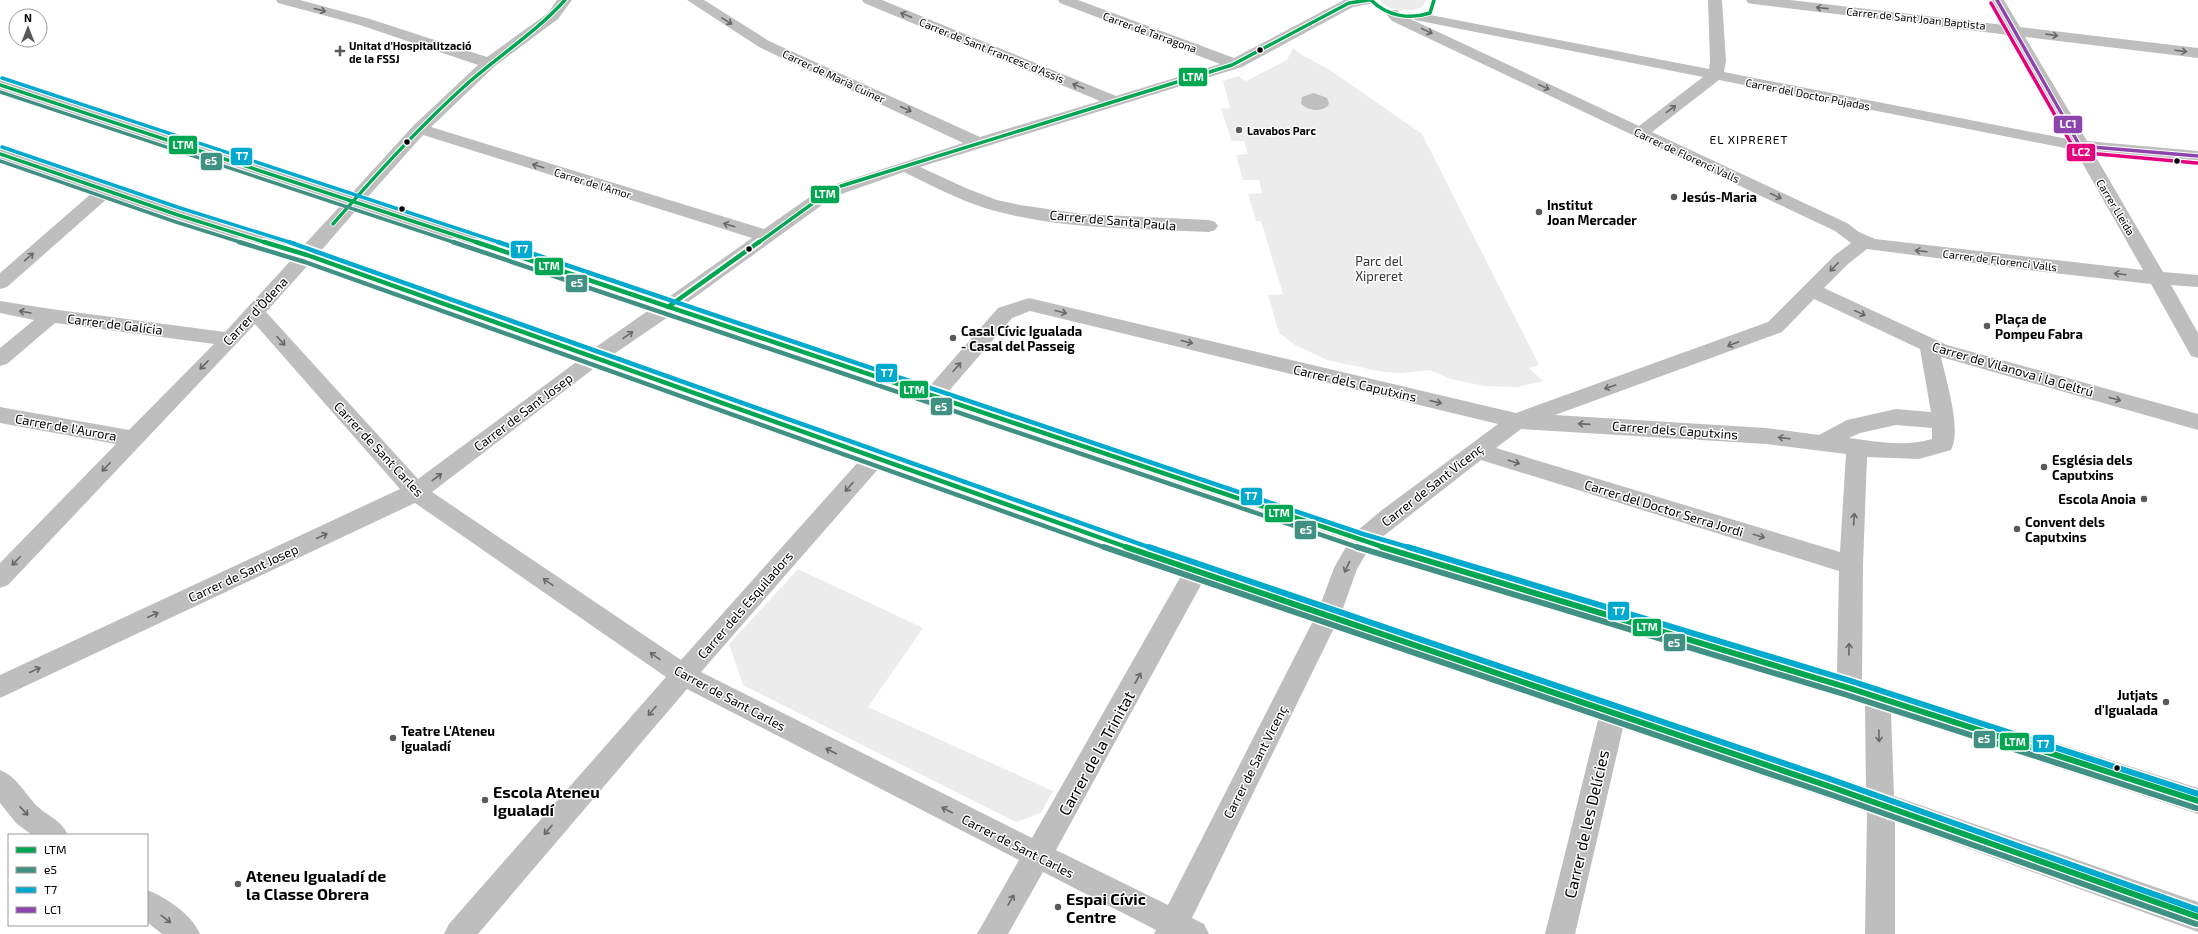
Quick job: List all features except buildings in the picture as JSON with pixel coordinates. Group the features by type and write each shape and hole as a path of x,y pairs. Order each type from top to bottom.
{"street":[{"path":"282,0 365,22 489,63"},
{"name":"Carrer d'Òdena","path":"0,578 230,339 307,255 353,201 420,129 489,63 554,16 565,0"},
{"name":"Carrer de Marià Cuiner","path":"694,0 764,44 978,143"},
{"name":"Carrer de Sant Francesc d'Assís","path":"869,0 1114,101"},
{"name":"Carrer de Tarragona","path":"1065,0 1236,64"},
{"name":"Carrer de Sant Josep","path":"0,687 416,492 596,357 668,308 827,193 905,166 1236,64 1349,3 1370,0"},
{"name":"Carrer de Florenci Valls","path":"1370,0 1382,11 1392,13 1397,18 1841,227 1853,238 1864,242 1874,245 2158,278 2198,281"},
{"path":"1420,17 1430,13 1434,0"},
{"path":"1640,132 1715,76 1718,61 1715,0"},
{"name":"Carrer de Sant Joan Baptista","path":"1753,0 2014,29 2198,53"},
{"name":"Carrer Lleida","path":"1997,0 2080,146 2158,278 2198,351"},
{"name":"Carrer del Doctor Pujadas","path":"1392,13 1420,17 1715,76 2080,146 2198,156"},
{"path":"0,85 353,201 1361,541 1878,697 2198,801"},
{"name":"Carrer de l'Amor","path":"420,129 766,236"},
{"path":"0,154 105,191 307,255 596,357 1110,542 1197,570 1880,805 2198,917"},
{"name":"Carrer de Santa Paula","path":"905,166 962,193 991,204 1020,211 1082,220 1209,226"},
{"path":"0,283 105,191"},
{"name":"Carrer de Sant Vicenç","path":"1179,930 1328,616 1346,568 1361,541 1390,516 1476,450 1517,421 1732,344 1775,327 1841,260 1864,242"},
{"name":"Carrer de Vilanova i la Geltrú","path":"1812,290 1940,350 2198,422"},
{"name":"Carrer dels Caputxins","path":"932,396 1005,313 1029,304 1517,421 1766,436 1885,451 1919,451 1943,444 1943,421 1929,345"},
{"name":"Carrer de Galícia","path":"0,307 50,316 230,339"},
{"name":"Carrer de Sant Carles","path":"254,312 416,492 683,675 1179,930"},
{"path":"0,359 50,316"},
{"name":"Carrer de l'Aurora","path":"0,415 133,439"},
{"path":"1822,443 1855,426 1896,417 1943,421"},
{"path":"1849,688 1851,565 1857,448"},
{"name":"Carrer del Doctor Serra Jordi","path":"1476,450 1851,565"},
{"name":"Carrer dels Esquiladors","path":"459,934 683,675 875,458"},
{"name":"Carrer de la Trinitat","path":"992,934 1068,803 1197,570"},
{"path":"1878,697 1880,934"},
{"name":"Carrer de les Delícies","path":"1560,934 1613,713"},
{"path":"0,782 26,814 53,834"},
{"path":"148,905 185,934"}],"green space":[{"path":"1380,0 1426,0 1422,7 1405,11 1388,7"},
{"name":"Parc del Xipreret","path":"1293,48 1302,55 1330,70 1422,134 1539,365 1529,368 1543,381 1518,387 1484,386 1450,379 1430,370 1402,373 1383,372 1327,360 1295,345 1279,333 1268,295 1283,294 1261,221 1256,221 1248,194 1262,193 1259,180 1243,180 1236,155 1248,154 1244,141 1232,141 1221,109 1230,108 1223,81 1238,76 1246,81 1287,60"},
{"path":"798,569 923,628 868,707 1053,791 1041,813 1016,822 743,685 729,644"}],"shaded area":[{"path":"1314,93 1327,98 1329,103 1328,106 1322,109 1314,110 1301,104 1302,97"}],"transit line":[{"name":"LTM","path":"333,224 432,116 480,72 543,23 565,0"},
{"name":"LTM","path":"668,307 827,193 841,186 1232,65 1349,3 1369,0"},
{"name":"LTM","path":"1371,0 1383,10 1398,16 1407,17 1415,17 1430,13 1434,0"},
{"name":"LC1","path":"1997,0 2080,146 2198,156"},
{"name":"LC2","path":"1991,3 2076,152 2197,163"},
{"name":"T7","path":"2,78 387,204 1363,534 1851,681 2198,794"},
{"name":"LTM","path":"0,85 385,211 1361,541 1849,688 2198,801"},
{"name":"e5","path":"0,92 383,218 1359,548 1847,695 2196,808"},
{"name":"T7","path":"2,147 180,208 309,248 1112,535 1833,780 2198,910"},
{"name":"LTM","path":"0,154 178,215 307,255 1110,542 1831,787 2198,917"},
{"name":"e5","path":"0,161 176,222 305,262 1108,549 1829,794 2196,924"}],"place":[{"name":"Unitat d'Hospitalització de la FSSJ","path":"340,51"},
{"name":"Lavabos Parc","path":"1239,130"},
{"name":"Jesús-Maria","path":"1674,197"},
{"name":"Institut Joan Mercader","path":"1539,212"},
{"name":"Plaça de Pompeu Fabra","path":"1987,326"},
{"name":"Casal Cívic Igualada - Casal del Passeig","path":"953,338"},
{"name":"Església dels Caputxins","path":"2044,467"},
{"name":"Escola Anoia","path":"2144,499"},
{"name":"Convent dels Caputxins","path":"2017,529"},
{"name":"Jutjats d'Igualada","path":"2166,702"},
{"name":"Teatre L'Ateneu Igualadí","path":"393,738"},
{"name":"Escola Ateneu Igualadí","path":"485,800"},
{"name":"Ateneu Igualadí de la Classe Obrera","path":"238,884"},
{"name":"Espai Cívic Centre","path":"1058,907"}],"district":[{"name":"EL XIPRERET","path":"1749,139"}]}
